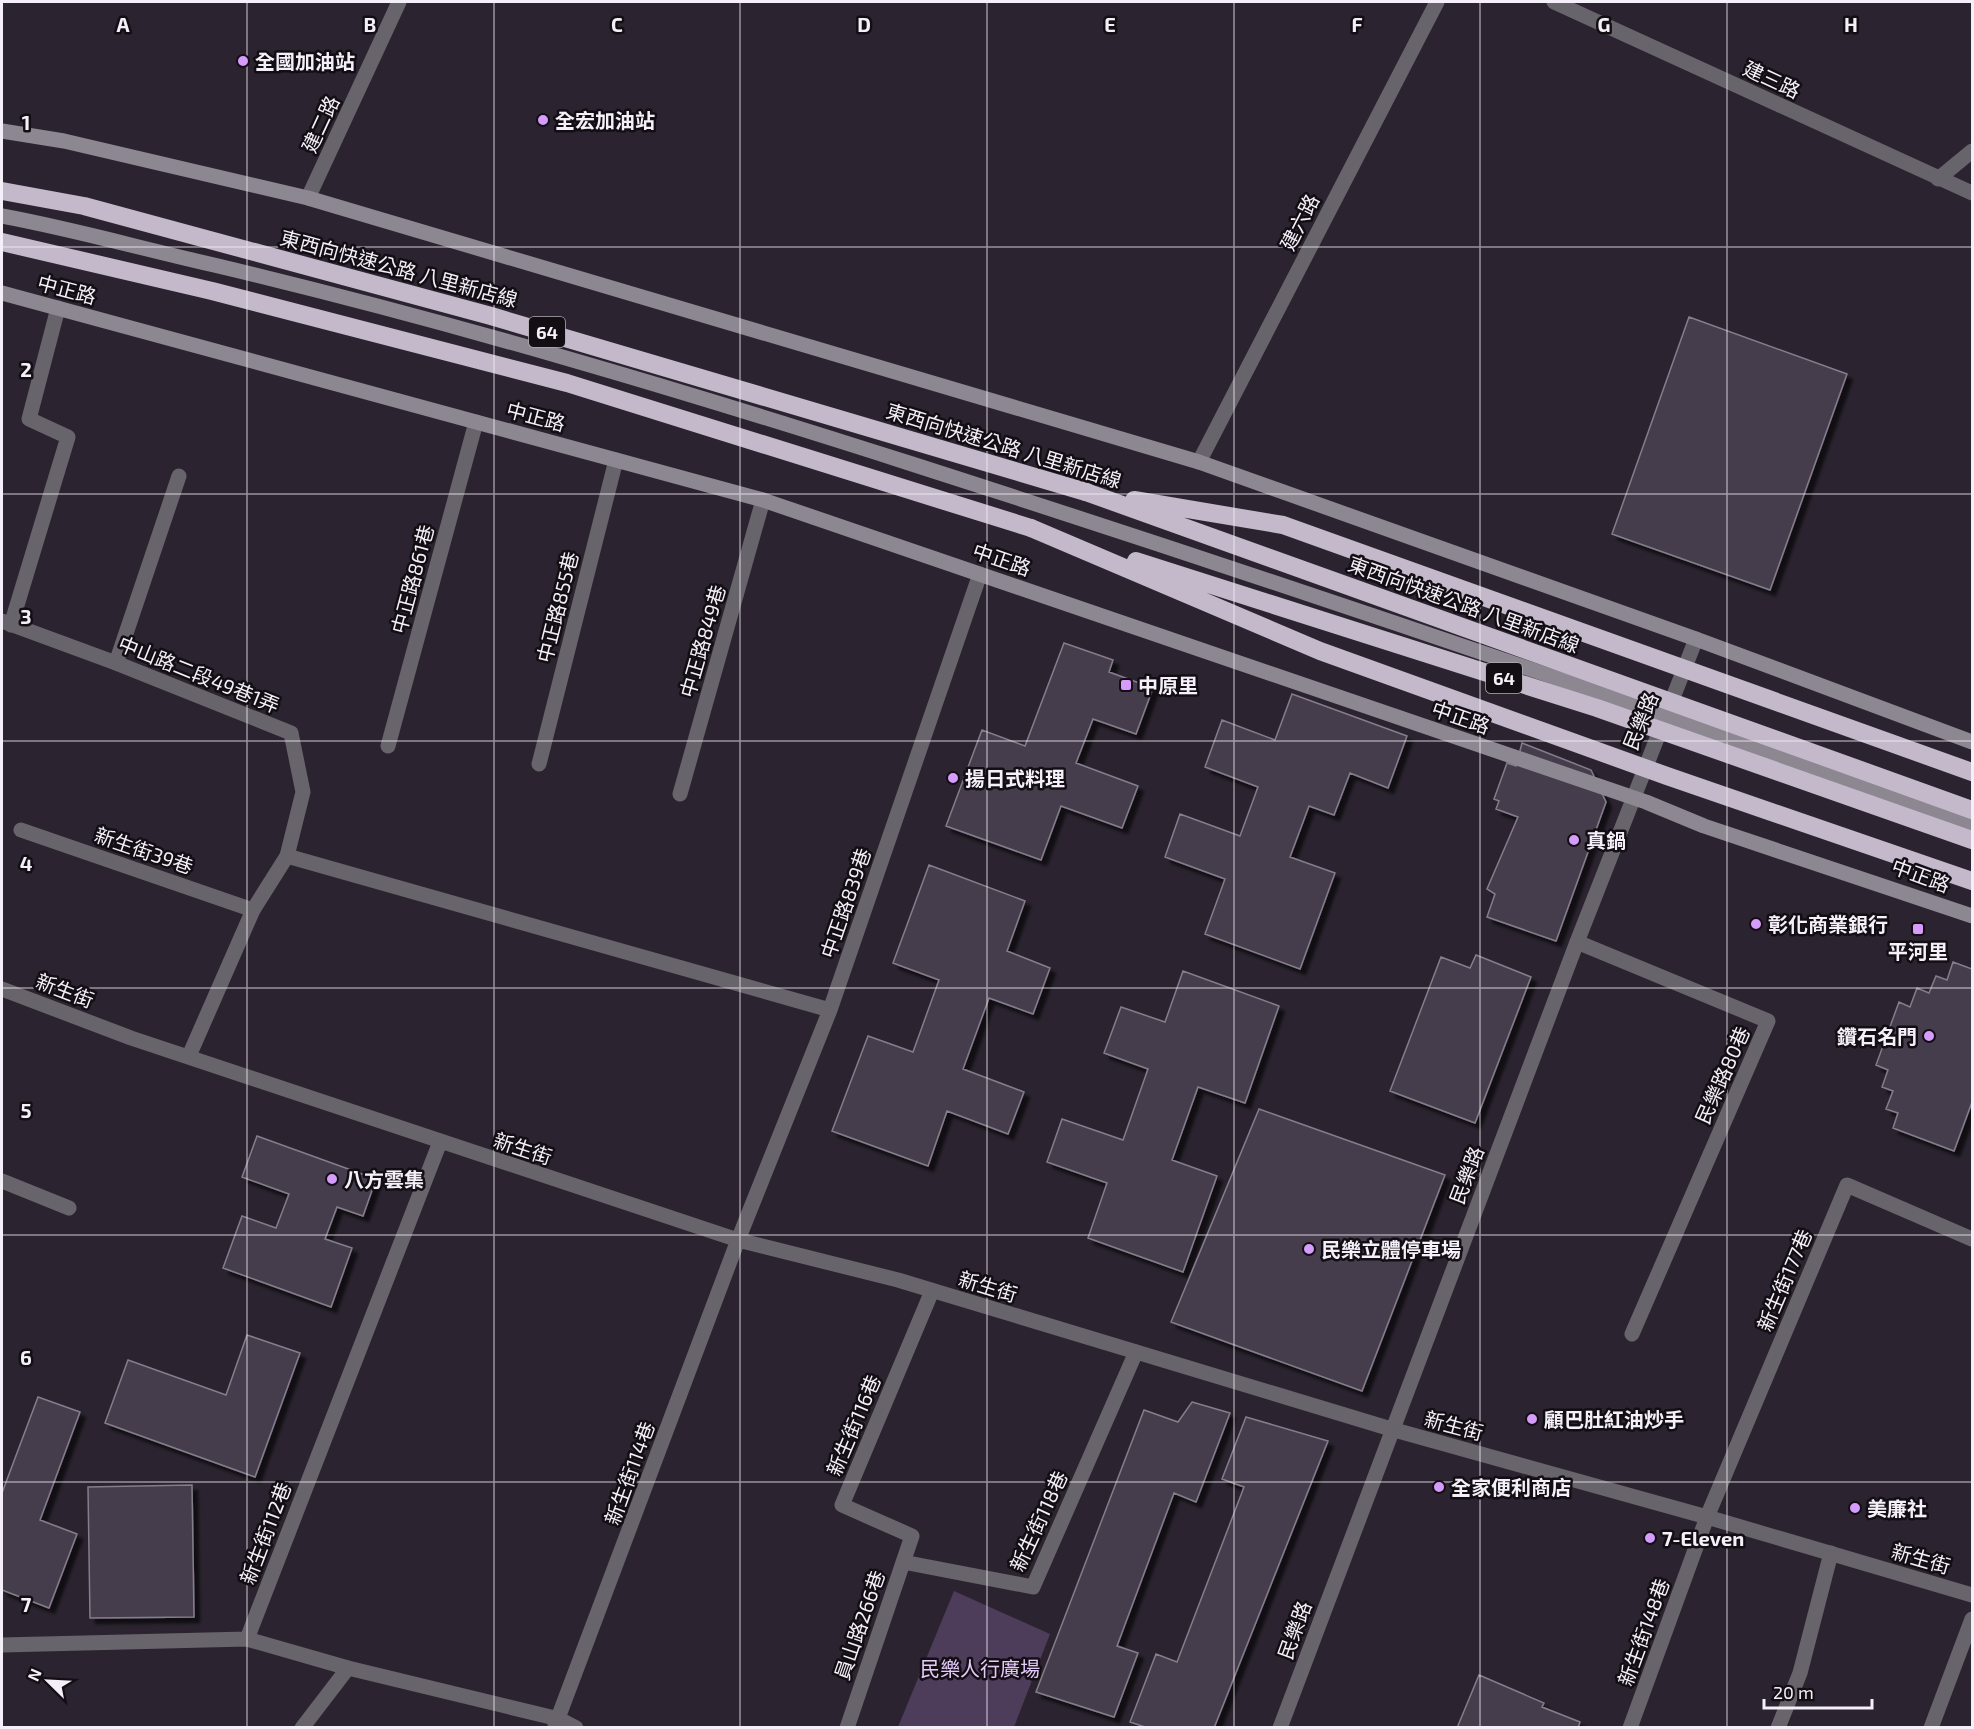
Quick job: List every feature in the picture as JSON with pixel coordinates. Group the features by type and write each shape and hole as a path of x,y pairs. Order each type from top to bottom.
{"highway":[{"name":"東西向快速公路 八里新店線","path":"2,191 84,207 491,316 1086,492 1972,810"},
{"name":"64","path":"2,242 212,291 567,383 1597,708 1972,840"},
{"path":"1086,492 1283,525 1972,772"},
{"path":"1031,528 1320,651 1667,776 1972,881"}],"main road":[{"path":"2,131 64,141 308,198 1199,462 1696,639 1972,742"},
{"path":"2,216 270,279 493,336 723,404 1106,526 1665,714 1972,824"},
{"name":"中正路","path":"2,293 763,500 1632,798 1704,826 1972,916"}],"street":[{"name":"建二路","path":"308,198 399,2"},
{"name":"建六路","path":"1199,462 1437,2"},
{"name":"建三路","path":"1554,2 1972,193"},
{"path":"1938,179 1972,151"},
{"path":"6,623 68,436 28,419 58,308"},
{"name":"中正路861巷","path":"388,746 476,422"},
{"name":"中正路855巷","path":"539,764 616,460"},
{"path":"116,663 179,476"},
{"name":"中正路849巷","path":"680,794 763,500"},
{"name":"中正路839巷","path":"738,1240 830,1010 980,574"},
{"name":"中山路二段49巷1弄","path":"6,623 116,663 291,733 303,792 287,856 253,910 189,1056"},
{"name":"民樂路","path":"1280,1728 1632,798 1696,639"},
{"name":"新生街39巷","path":"21,830 253,910"},
{"path":"287,856 830,1010"},
{"name":"民樂路80巷","path":"1577,942 1768,1022 1632,1334"},
{"name":"新生街","path":"2,989 132,1038 738,1240 932,1291 1391,1430 1707,1517 1972,1595"},
{"name":"新生街112巷","path":"247,1639 440,1142"},
{"path":"2,1181 69,1208"},
{"name":"新生街177巷","path":"1707,1517 1847,1185 1972,1239"},
{"name":"新生街114巷","path":"557,1724 738,1240"},
{"name":"新生街116巷","path":"912,1536 842,1505 932,1291"},
{"name":"新生街118巷","path":"903,1562 1033,1587 1136,1352"},
{"name":"新生街148巷","path":"1630,1728 1707,1517"},
{"name":"員山路266巷","path":"847,1728 912,1536"},
{"path":"1778,1728 1800,1673 1831,1553"},
{"path":"1931,1728 1972,1619"},
{"path":"2,1645 247,1639 576,1728"},
{"path":"302,1728 348,1668"}],"green space":[{"name":"民樂人行廣場","path":"954,1591 1050,1634 1014,1727 898,1727"}],"building":[{"path":"1689,317 1847,374 1770,590 1612,534"},
{"path":"1064,643 1113,660 1109,672 1153,688 1136,734 1093,719 1076,763 1138,786 1122,828 1061,806 1041,860 946,826 982,730 1025,746"},
{"path":"1292,694 1407,736 1388,788 1350,773 1334,815 1309,806 1290,857 1335,873 1300,969 1205,934 1225,879 1165,857 1180,814 1240,836 1258,787 1205,767 1222,720 1275,740"},
{"path":"1522,743 1591,770 1606,802 1556,941 1487,917 1495,894 1487,889 1518,817 1496,809 1499,801 1494,799 1507,763 1516,766"},
{"path":"929,865 1025,901 1007,951 1050,968 1033,1014 989,998 963,1069 1024,1092 1008,1134 947,1111 928,1166 832,1131 868,1036 913,1052 939,980 893,963"},
{"path":"1476,955 1531,977 1475,1123 1390,1091 1441,957 1470,968"},
{"name":"鑽石名門","path":"1953,962 1972,969 1972,1102 1954,1151 1893,1128 1898,1113 1886,1109 1893,1091 1882,1087 1888,1070 1876,1065 1899,1002 1910,1007 1917,988 1929,993 1936,976 1947,980"},
{"path":"1183,971 1279,1006 1245,1103 1198,1087 1172,1160 1217,1176 1183,1272 1088,1238 1107,1183 1047,1162 1062,1119 1123,1140 1148,1069 1104,1053 1121,1007 1165,1022"},
{"name":"民樂立體停車場","path":"1259,1109 1445,1175 1362,1391 1171,1322"},
{"path":"257,1136 376,1179 363,1216 337,1207 325,1239 352,1248 331,1307 223,1268 242,1216 276,1228 289,1194 242,1177"},
{"path":"247,1335 300,1353 255,1477 105,1423 128,1360 226,1395"},
{"path":"38,1397 80,1412 40,1520 77,1534 49,1608 2,1590 2,1493"},
{"path":"1192,1402 1230,1413 1196,1502 1174,1493 1117,1646 1138,1653 1114,1717 1036,1692 1144,1410 1178,1422"},
{"path":"1246,1417 1328,1441 1214,1728 1148,1728 1130,1722 1156,1654 1177,1662 1244,1487 1222,1479"},
{"path":"192,1485 194,1617 90,1618 88,1487"},
{"path":"1479,1675 1544,1703 1542,1707 1580,1722 1578,1728 1457,1728"}],"place":[{"name":"全國加油站","path":"243,61"},
{"name":"全宏加油站","path":"543,120"},
{"name":"中原里","path":"1126,685"},
{"name":"揚日式料理","path":"953,778"},
{"name":"真鍋","path":"1574,840"},
{"name":"彰化商業銀行","path":"1756,924"},
{"name":"平河里","path":"1918,929"},
{"name":"鑽石名門","path":"1929,1036"},
{"name":"八方雲集","path":"332,1179"},
{"name":"民樂立體停車場","path":"1309,1249"},
{"name":"顧巴肚紅油炒手","path":"1532,1419"},
{"name":"全家便利商店","path":"1439,1487"},
{"name":"美廉社","path":"1855,1508"},
{"name":"7-Eleven","path":"1650,1538"}]}
